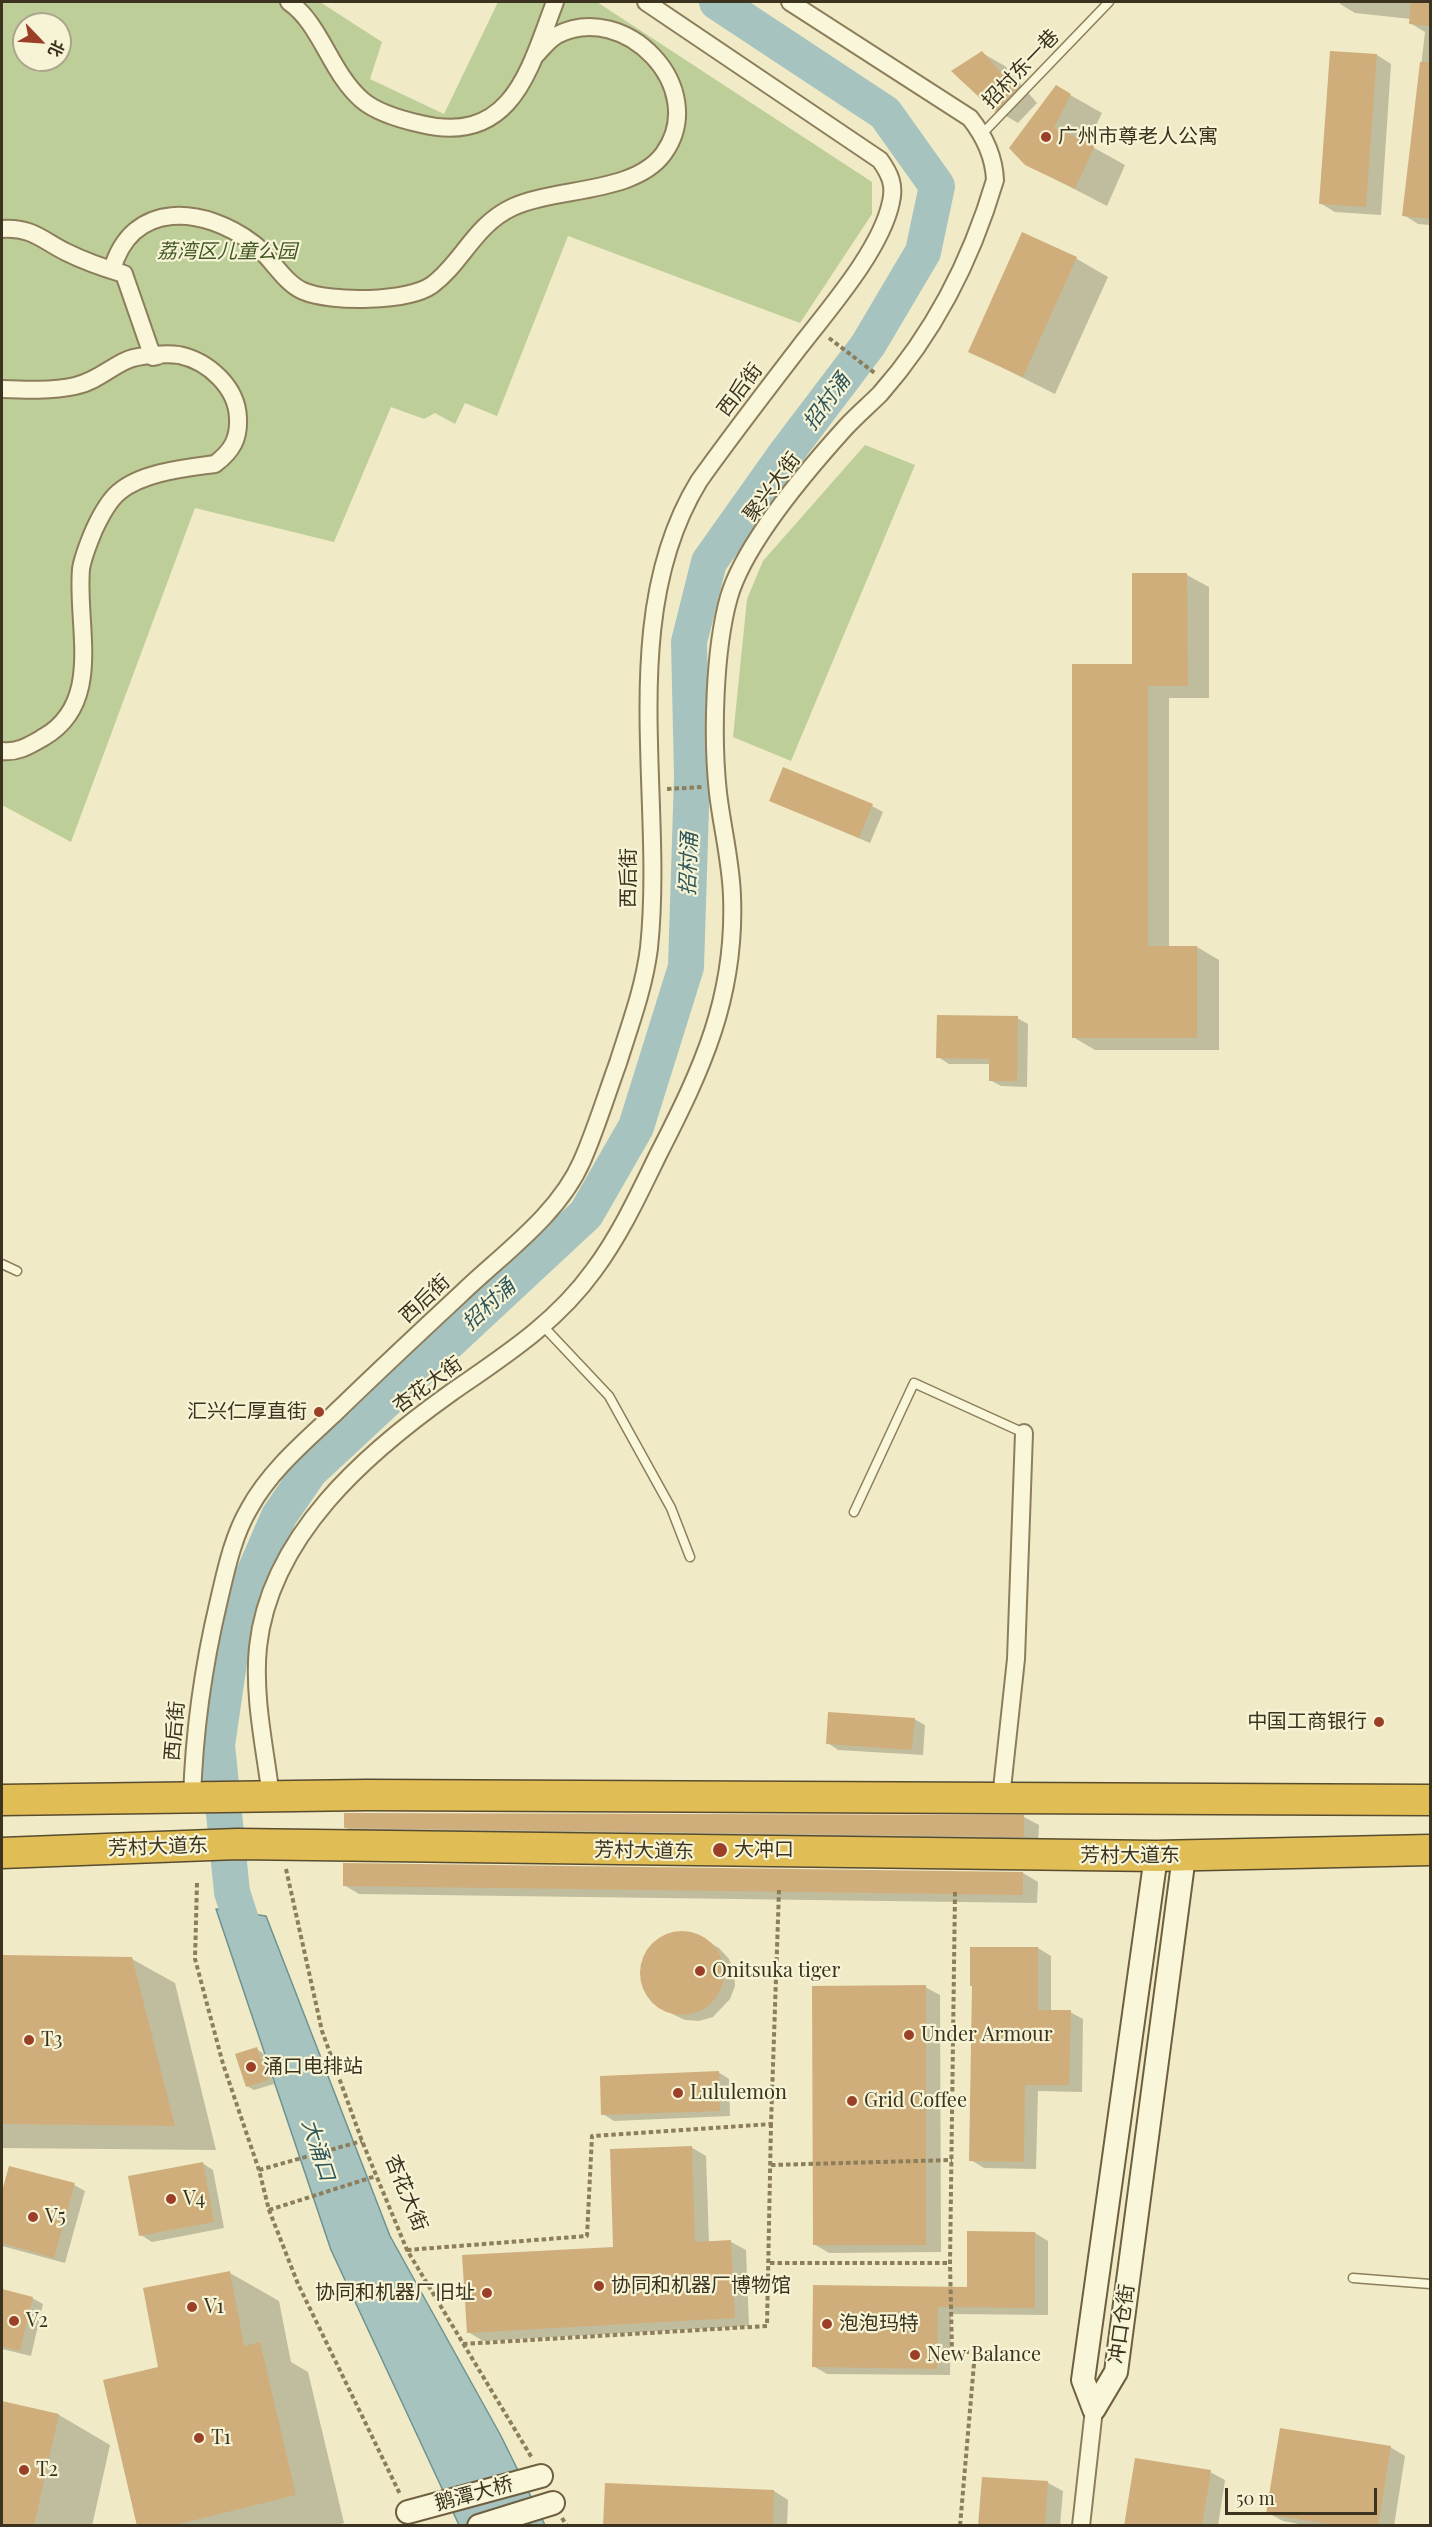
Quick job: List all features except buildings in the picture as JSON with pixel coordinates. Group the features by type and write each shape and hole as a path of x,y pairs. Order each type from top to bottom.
{"highway":[{"path":"2,1800 271,1797 1431,1800"},
{"name":"芳村大道东","path":"2,1853 223,1844 1170,1856 1431,1850"}],"street":[{"path":"289,2 309,20 332,64 363,100 407,121 429,126 468,125 491,117 510,103 521,87 555,2"},
{"name":"西后街","path":"212,1798 194,1740 203,1674 227,1566 247,1511 260,1492 309,1437 531,1228 554,1203 579,1167 612,1078 644,978 650,914 651,654 656,599 676,524 699,480 817,328 868,254 885,221 893,186 888,171 880,160 646,2"},
{"name":"聚兴大街","path":"723,1003 730,954 732,893 717,786 719,667 723,623 730,593 745,560 788,497 846,427 900,369 922,340 941,308 977,232 995,180 995,164 982,134 970,118 790,2"},
{"path":"112,270 116,254 128,235 142,224 174,215 194,216 228,229 255,244 302,291 353,299 405,295 433,285 485,225 513,207 545,196 637,175 664,153 673,134 677,107 669,74 658,56 633,38 613,28 596,26 574,29 556,35 534,57"},
{"path":"2,229 15,228 44,237 63,251 123,274 153,357 178,355 218,375 233,394 238,412 239,435 224,457 215,464 145,478 119,491 106,508 90,539 82,567 80,609 84,673 80,693 65,720 55,730 25,748 11,752 2,751"},
{"path":"2,388 72,387 91,382 131,358 158,356"},
{"name":"杏花大街","path":"271,1797 258,1689 258,1647 269,1598 291,1552 313,1518 355,1471 401,1430 543,1326 575,1295 596,1267 637,1198 701,1069 723,1003"},
{"path":"1001,1798 1016,1659 1024,1434"},
{"name":"冲口仓街","path":"1094,2409 1083,2380 1170,1856"},
{"name":"冲口仓街","path":"1094,2409 1116,2372 1170,1856"},
{"path":"1081,2526 1094,2409"},
{"name":"鹅潭大桥","path":"408,2511 541,2476"},
{"name":"鹅潭大桥","path":"479,2526 554,2503"}],"lane":[{"name":"招村东一巷","path":"982,134 1109,2"},
{"path":"2,1264 17,1271"},
{"path":"543,1326 609,1396 671,1508 690,1557"},
{"path":"854,1512 914,1383 1024,1434"},
{"path":"1353,2278 1431,2284"}],"path":[{"path":"833,341 874,373"},
{"path":"650,790 717,786"},
{"name":"杏花大街","path":"282,1845 321,2031 376,2176 407,2250 541,2476"},
{"path":"197,1884 195,1959 223,2064 259,2170 269,2210 298,2284 408,2511"},
{"path":"463,2344 767,2326 779,1890"},
{"path":"955,1892 950,2263 952,2352 975,2352 960,2526"},
{"path":"407,2250 587,2236 592,2136 771,2124"},
{"path":"259,2170 362,2141"},
{"path":"771,2165 951,2160"},
{"path":"269,2210 376,2176"},
{"path":"770,2263 950,2263"},
{"path":"554,2503 567,2526"}],"green space":[{"name":"荔湾区儿童公园","path":"2,2 320,2 382,42 370,79 444,114 498,2 597,2 872,182 872,214 800,323 568,236 497,416 465,403 455,424 435,413 424,419 391,407 334,542 195,508 71,842 2,805"},
{"path":"865,445 915,465 791,761 733,737 747,599 763,561"}],"water":[{"name":"大涌口","path":"216,1909 266,1916 390,2236 501,2436 545,2525 459,2525 331,2250"}],"waterway":[{"name":"招村涌","path":"253,1958 232,1892 217,1745 236,1615 279,1516 310,1471 586,1214 636,1127 686,967 692,776 689,642 709,562 787,452 868,345 923,252 937,186 885,113 717,2"}],"place":[{"name":"广州市尊老人公寓","path":"1046,137"},
{"name":"汇兴仁厚直街","path":"319,1412"},
{"name":"中国工商银行","path":"1379,1722"},
{"name":"大冲口","path":"720,1850"},
{"name":"Onitsuka tiger","path":"700,1971"},
{"name":"Under Armour","path":"909,2035"},
{"name":"T3","path":"29,2040"},
{"name":"涌口电排站","path":"251,2067"},
{"name":"Lululemon","path":"678,2093"},
{"name":"Grid Coffee","path":"852,2101"},
{"name":"V4","path":"171,2199"},
{"name":"V5","path":"33,2217"},
{"name":"协同和机器厂博物馆","path":"599,2286"},
{"name":"协同和机器厂旧址","path":"487,2293"},
{"name":"V1","path":"192,2307"},
{"name":"V2","path":"14,2321"},
{"name":"泡泡玛特","path":"827,2324"},
{"name":"New Balance","path":"915,2355"},
{"name":"T1","path":"199,2438"},
{"name":"T2","path":"24,2470"}]}
